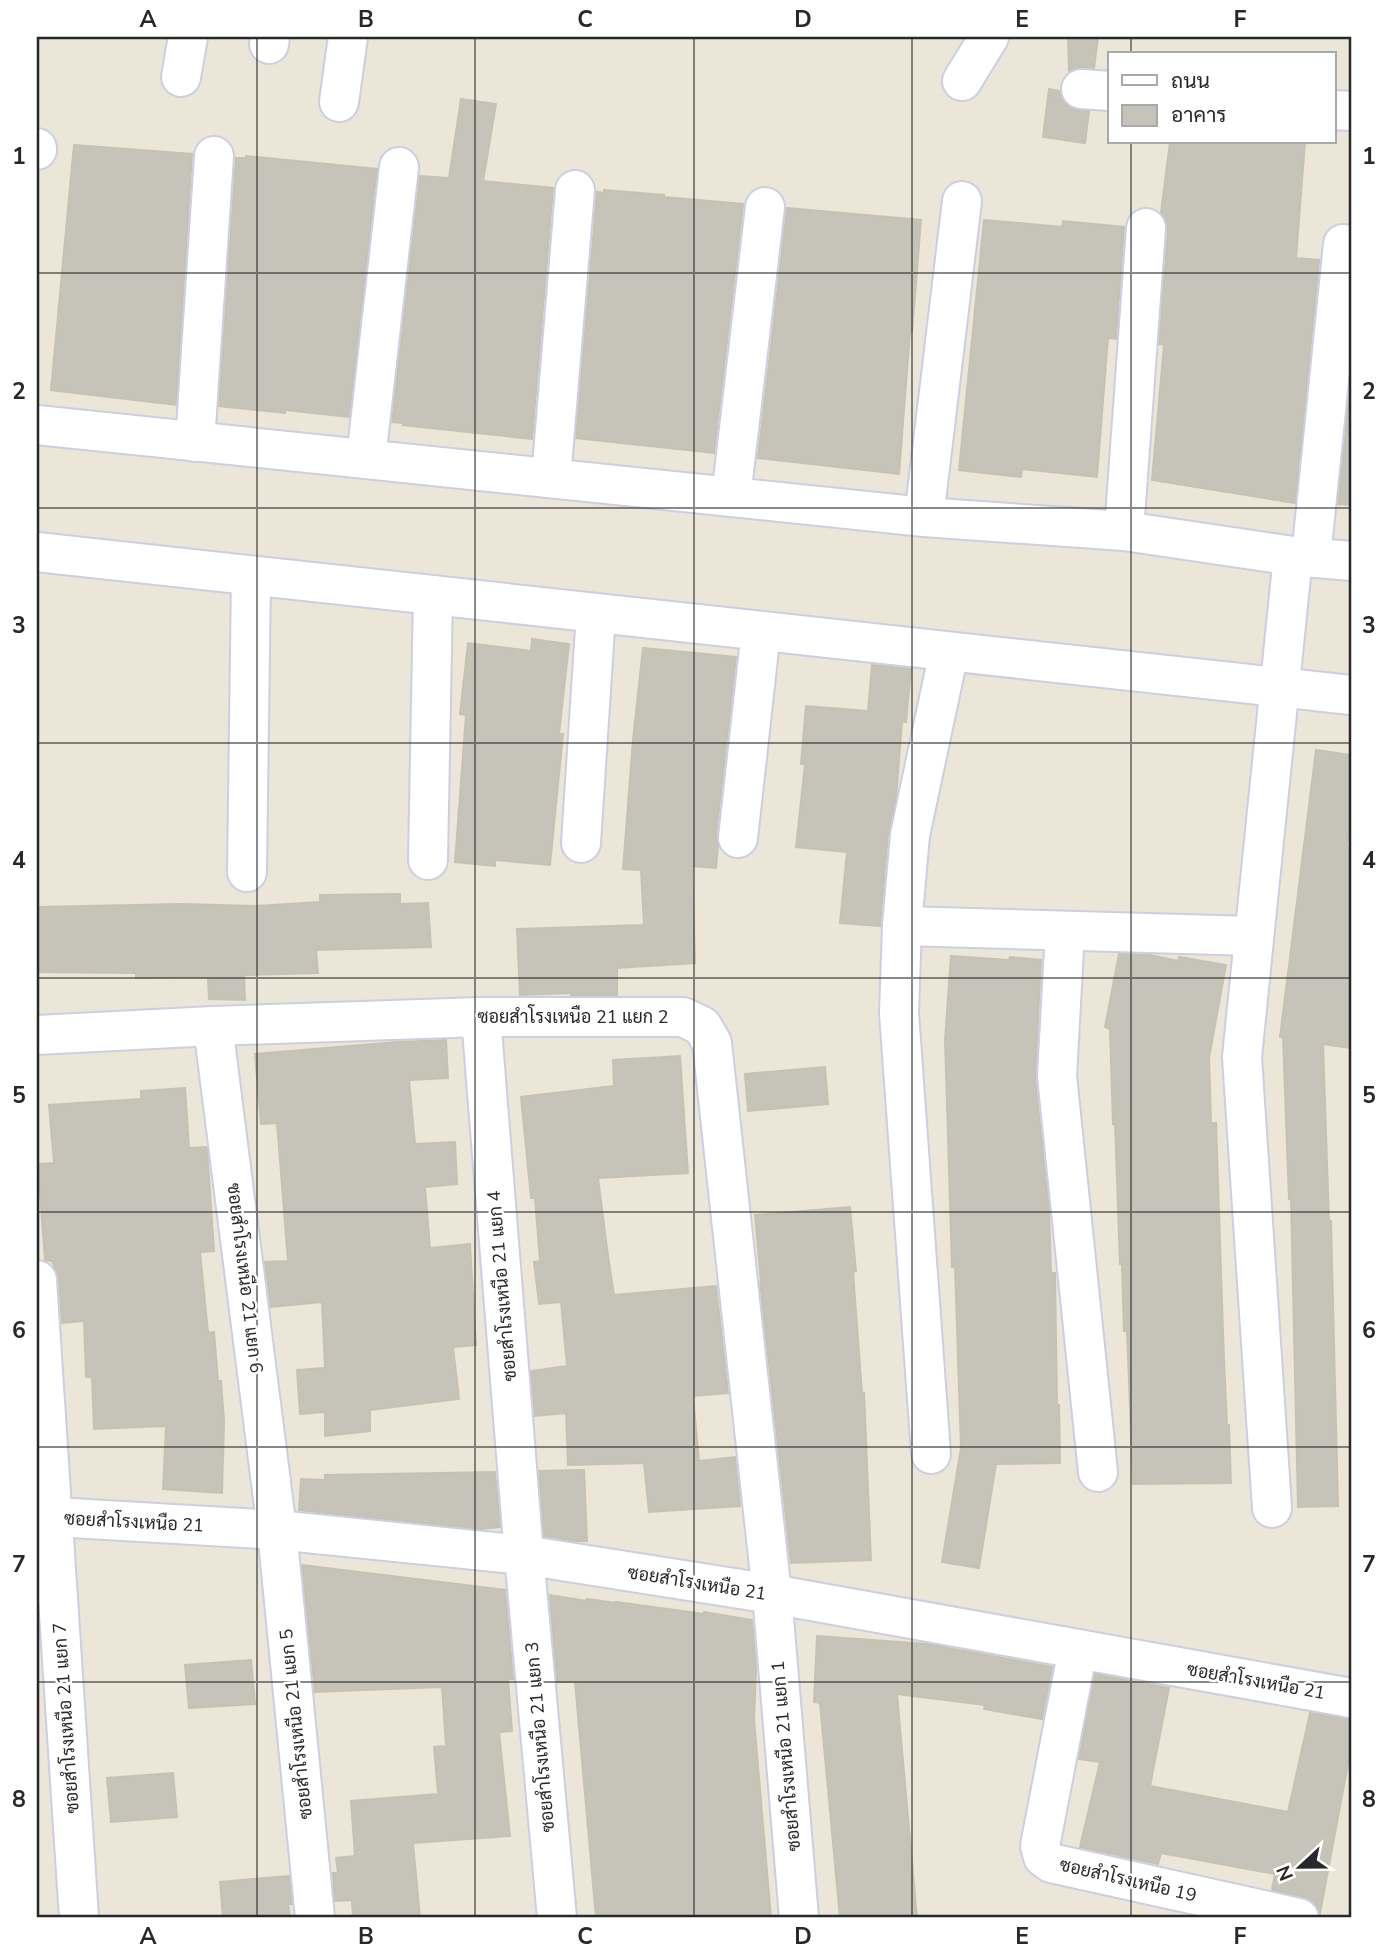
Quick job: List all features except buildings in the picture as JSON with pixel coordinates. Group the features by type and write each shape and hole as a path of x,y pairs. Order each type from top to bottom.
{"street":[{"path":"181,77 188,37"},
{"path":"340,102 348,37"},
{"path":"962,81 989,37"},
{"path":"195,442 214,156"},
{"path":"366,459 400,167"},
{"path":"551,478 575,190"},
{"path":"924,517 962,201"},
{"path":"731,497 765,207"},
{"path":"1124,531 1146,228"},
{"path":"1272,1508 1242,1057 1280,687 1302,556 1343,244"},
{"path":"37,425 924,517 1124,531 1351,561"},
{"path":"37,552 1351,695"},
{"path":"247,872 251,576"},
{"path":"428,860 433,596"},
{"path":"581,843 596,613"},
{"path":"738,838 761,631"},
{"path":"931,1454 899,1013 902,926 910,835 949,652"},
{"path":"902,926 1254,936"},
{"path":"1065,930 1056,1076 1098,1472"},
{"name":"ซอยสำโรงเหนือ 21 แยก 2","path":"37,1035 481,1017 683,1017 702,1026 712,1043 772,1594"},
{"name":"ซอยสำโรงเหนือ 21 แยก 4","path":"481,1017 524,1555"},
{"name":"ซอยสำโรงเหนือ 21 แยก 6","path":"213,1026 277,1530"},
{"name":"ซอยสำโรงเหนือ 21 แยก 7","path":"37,1280 45,1517 79,1918"},
{"name":"ซอยสำโรงเหนือ 21","path":"45,1517 277,1530 524,1555 772,1594 1351,1698"},
{"name":"ซอยสำโรงเหนือ 21 แยก 5","path":"277,1530 315,1918"},
{"name":"ซอยสำโรงเหนือ 21 แยก 3","path":"524,1555 557,1918"},
{"name":"ซอยสำโรงเหนือ 21 แยก 1","path":"772,1594 799,1918"},
{"name":"ซอยสำโรงเหนือ 19","path":"1077,1649 1041,1846 1043,1857 1051,1863 1299,1918"}]}
